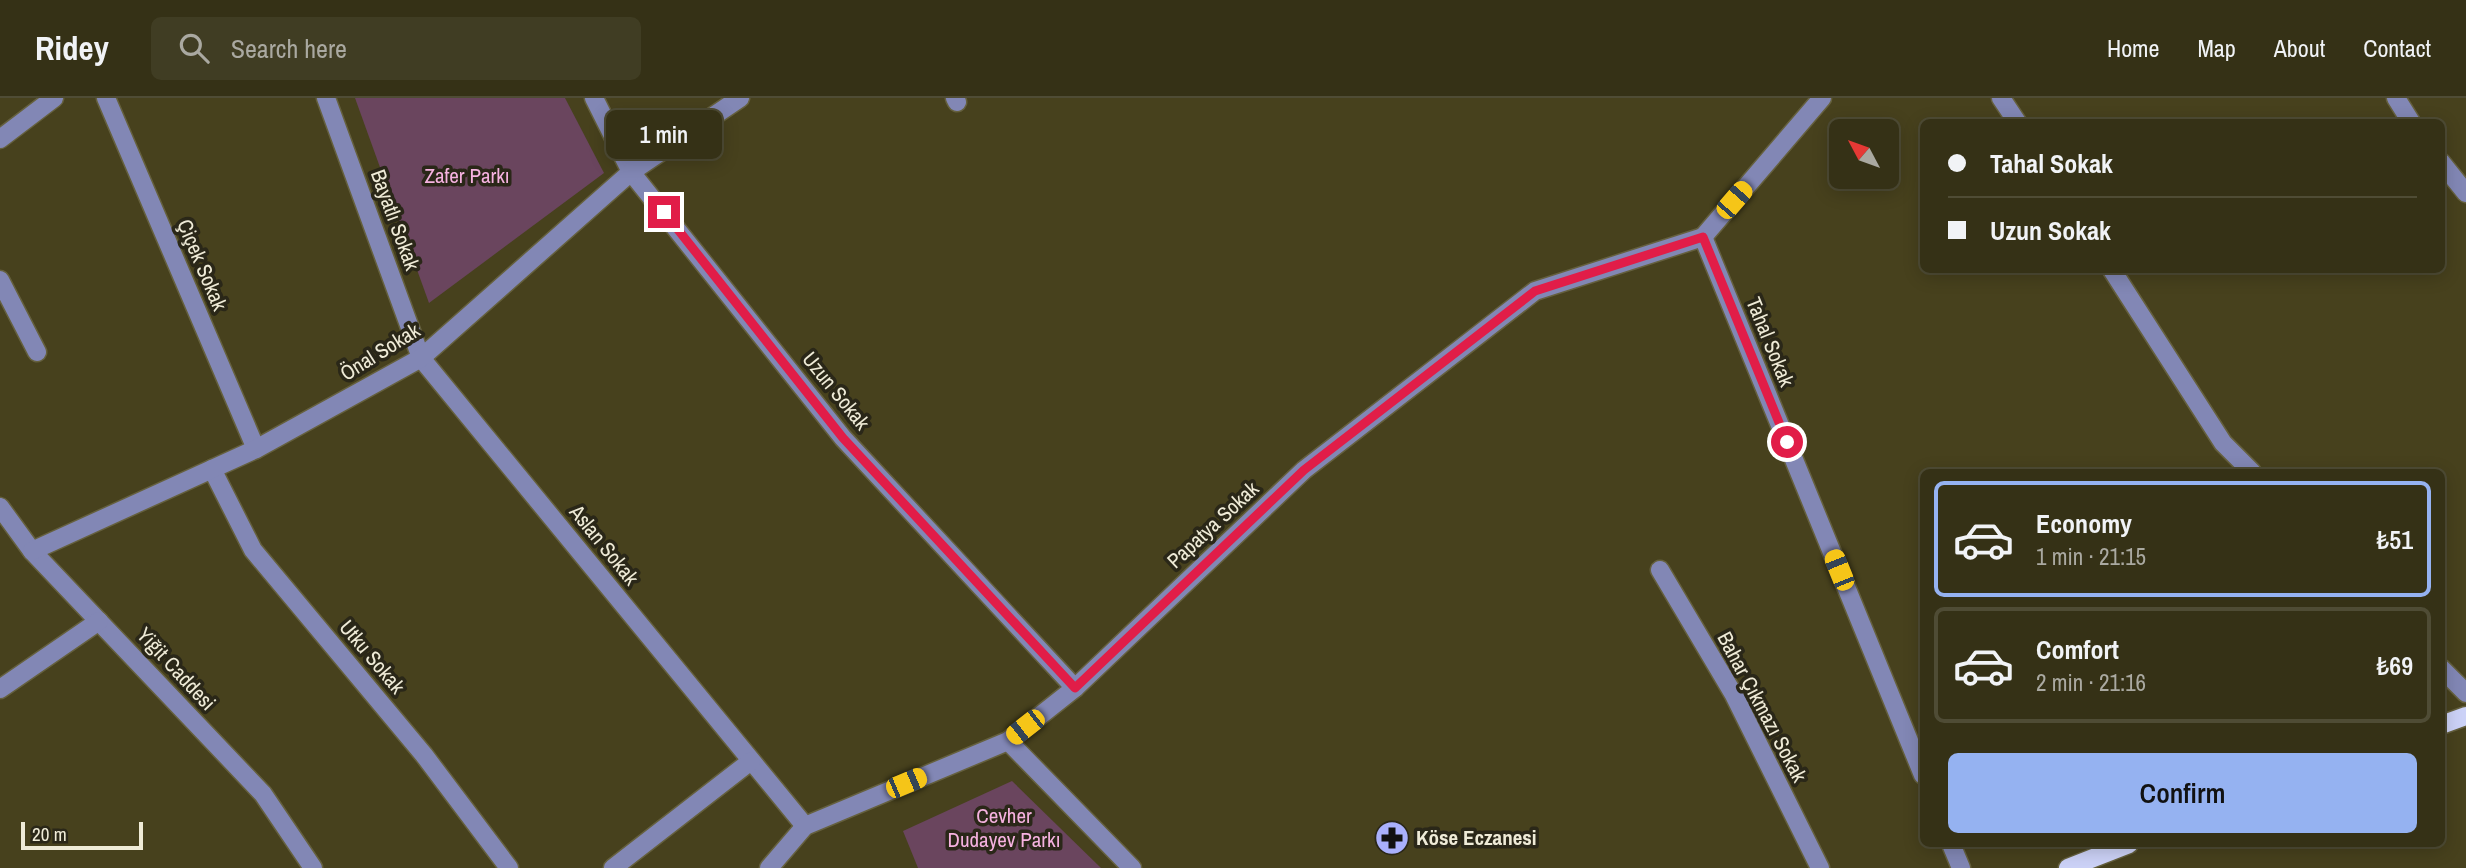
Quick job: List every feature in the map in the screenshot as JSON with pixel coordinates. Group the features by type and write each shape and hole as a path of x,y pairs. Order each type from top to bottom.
{"main road":[{"path":"2445,724 2466,716"},
{"path":"2068,868 2121,847"}],"street":[{"path":"0,139 54,98"},
{"name":"Çiçek Sokak","path":"106,98 256,449"},
{"name":"Bayatlı Sokak","path":"326,98 421,358"},
{"name":"Uzun Sokak","path":"594,98 631,172 843,438 1075,688"},
{"name":"Önal Sokak","path":"32,551 256,449 421,358 631,172 740,98"},
{"path":"2001,98 2015,119"},
{"path":"2396,98 2409,119"},
{"path":"1703,237 1811,102"},
{"path":"2445,167 2466,192"},
{"name":"Papatya Sokak","path":"769,868 805,826 1008,741 1075,688 1304,470 1535,291 1703,237"},
{"name":"Tahal Sokak","path":"1703,237 1920,768"},
{"path":"2114,273 2223,443 2249,469"},
{"path":"0,280 37,352"},
{"name":"Aslan Sokak","path":"421,358 805,826"},
{"name":"Utku Sokak","path":"212,469 253,550 424,755 509,868"},
{"name":"Yiğit Caddesi","path":"0,508 32,551 263,794 313,868"},
{"name":"Bahar Çıkmazı Sokak","path":"1660,570 1734,695 1820,868"},
{"path":"0,689 99,621"},
{"path":"2445,672 2466,693"},
{"path":"1008,741 1132,868"},
{"path":"613,868 751,761"},
{"path":"1952,847 1961,868"}],"green space":[{"name":"Zafer Parkı","path":"355,98 565,98 604,173 429,303"},
{"name":"Cevher Dudayev Parkı","path":"1012,781 1101,868 918,868 903,831"}],"place":[{"name":"Köse Eczanesi","path":"1392,838"}],"route":[{"path":"664,212 843,438 1075,688 1304,470 1535,291 1703,237 1787,442"}]}
